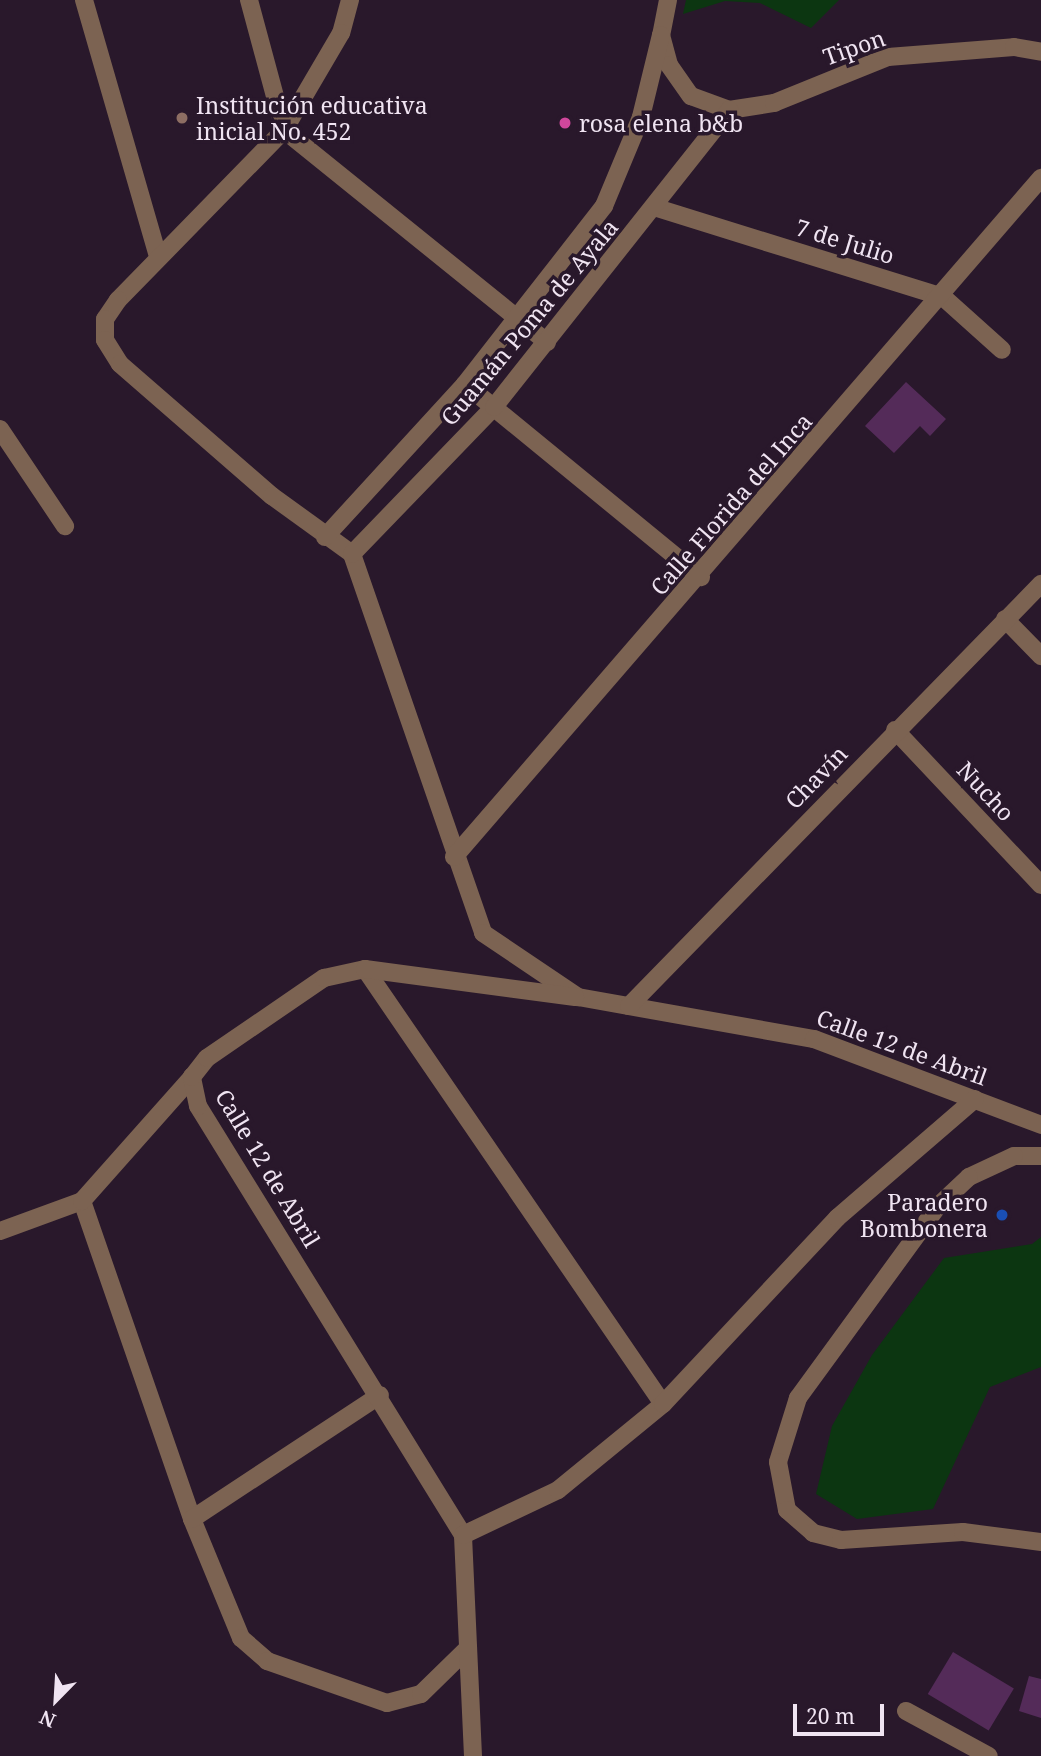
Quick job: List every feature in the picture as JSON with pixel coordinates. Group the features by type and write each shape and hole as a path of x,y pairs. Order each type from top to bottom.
{"street":[{"path":"84,0 158,257"},
{"path":"249,0 284,130 521,318 547,342"},
{"path":"350,0 341,33 284,130 158,257 105,319 104,340 120,364 325,537 352,554"},
{"path":"325,537 466,384 521,318 604,206 623,168 661,35 668,0"},
{"path":"661,35 670,65 691,96 729,110"},
{"name":"Tipon","path":"729,110 774,103 888,57 1014,47 1041,52"},
{"name":"Guamán Poma de Ayala","path":"352,554 494,407 657,208 729,110"},
{"name":"Calle Florida del Inca","path":"454,857 701,577 943,297 1041,178"},
{"name":"7 de Julio","path":"657,208 943,297 1002,350"},
{"path":"466,384 701,577"},
{"path":"0,429 65,526"},
{"name":"Calle 12 de Abril","path":"352,554 454,857 483,933 578,997"},
{"name":"Chavín","path":"629,1006 895,730 1041,584"},
{"path":"1005,619 1041,656"},
{"name":"Nucho","path":"895,730 1041,886"},
{"path":"365,969 663,1404"},
{"name":"Calle 12 de Abril","path":"463,1535 380,1395 198,1106 192,1077 207,1058 324,978 365,969 578,997 814,1038 1041,1125"},
{"path":"0,1231 82,1201 192,1077"},
{"path":"473,1756 463,1535 558,1490 663,1404 837,1218 975,1099"},
{"path":"1041,1156 1014,1156 969,1177 938,1206 798,1398 778,1462 787,1510 813,1533 841,1540 963,1532 1041,1542"},
{"path":"82,1201 192,1519 241,1638 267,1661 387,1703 421,1694 468,1647"},
{"path":"192,1519 380,1395"},
{"path":"906,1711 989,1756"}],"green space":[{"path":"686,0 839,0 811,28 760,3 725,1 683,14"},
{"path":"1041,1237 1041,1367 990,1387 933,1509 857,1519 816,1494 832,1426 872,1355 944,1258 1032,1244"}],"building":[{"path":"906,382 946,419 930,436 920,426 894,453 865,426"},
{"path":"953,1652 1014,1689 989,1731 928,1694"},
{"path":"1029,1676 1041,1679 1041,1718 1019,1711"}],"place":[{"name":"Institución educativa inicial No. 452","path":"182,118"},
{"name":"rosa elena b&b","path":"565,123"},
{"name":"Paradero Bombonera","path":"1002,1215"}]}
